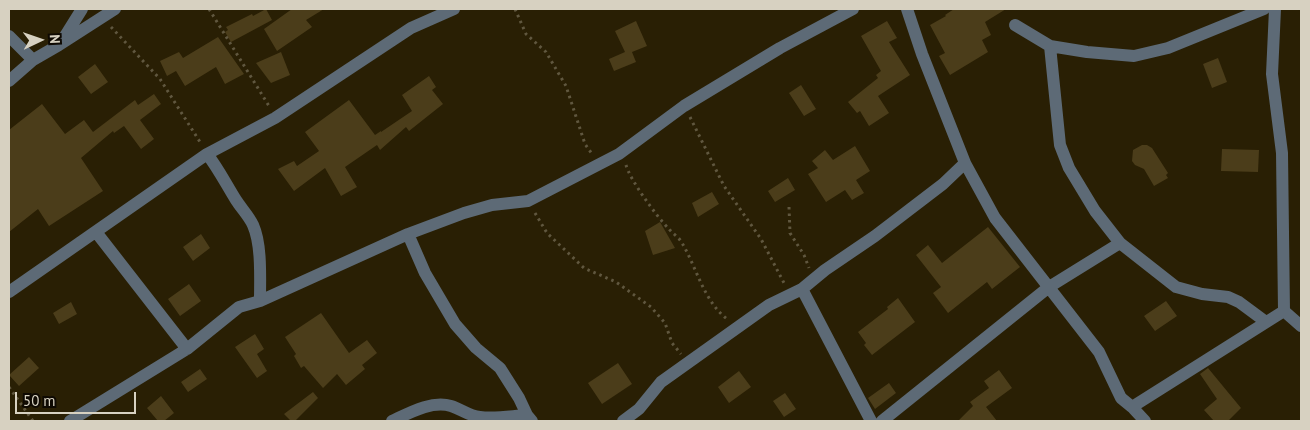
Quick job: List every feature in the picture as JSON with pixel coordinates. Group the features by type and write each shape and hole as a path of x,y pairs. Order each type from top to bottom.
{"street":[{"path":"60,45 82,9"},
{"path":"9,80 33,60 60,45 115,9"},
{"path":"9,292 207,154 275,118 411,28 452,9"},
{"path":"70,421 187,349 239,307 260,301 408,234 464,213 482,208 528,201 623,152 684,106 780,48 853,9"},
{"path":"907,9 922,54 965,162 995,218 1099,352 1121,398 1145,421"},
{"path":"1015,25 1050,46 1087,52 1134,56 1168,48 1264,9"},
{"path":"1275,9 1272,74 1282,153 1284,311 1301,326"},
{"path":"9,36 33,60"},
{"path":"1050,46 1060,145 1069,168 1091,204 1120,243 1176,287 1202,294 1228,297 1239,302 1266,322"},
{"path":"207,154 218,168 236,201 253,224 257,240 260,301"},
{"path":"623,421 639,409 662,382 769,305 807,285 875,236 943,184 965,162"},
{"path":"96,232 187,349"},
{"path":"392,421 419,408 435,405 451,406 478,417 529,418 500,368 476,348 455,324 425,273 408,234"},
{"path":"882,421 1049,287 1120,243"},
{"path":"807,285 871,421"},
{"path":"1132,407 1284,311"}],"path":[{"path":"210,9 275,118"},
{"path":"515,9 526,34 546,52 563,80 584,144 599,165"},
{"path":"102,17 160,79 207,154"},
{"path":"684,106 712,159 721,181 761,239 790,295"},
{"path":"623,152 628,171 660,219 681,242 714,307 738,327"},
{"path":"528,201 547,233 571,257 584,268 616,282 651,307 665,323 672,343 689,362"},
{"path":"789,207 790,233 804,255 807,285"},
{"path":"9,387 33,421"}],"building":[{"path":"266,9 272,20 231,42 225,32 228,30 226,27"},
{"path":"292,9 324,9 306,20 312,27 277,51 264,29"},
{"path":"954,9 1006,9 985,22 991,35 982,40 988,52 950,75 939,56 945,53 930,25"},
{"path":"636,21 647,46 632,52 636,62 614,71 609,59 625,52 615,31"},
{"path":"887,21 897,38 889,42 910,75 878,96 889,113 869,126 860,111 857,113 848,102 878,78 876,75 881,71 861,36"},
{"path":"218,37 244,74 225,84 216,67 185,86 176,71 167,76 160,61 179,52 183,58"},
{"path":"281,52 290,75 271,83 256,63"},
{"path":"1218,58 1227,82 1212,88 1203,64"},
{"path":"95,64 108,82 91,94 78,77"},
{"path":"429,76 436,87 432,90 443,104 409,131 406,127 380,150 377,145 345,167 357,187 341,196 325,168 294,191 278,169 294,161 297,166 319,151 305,132 349,100 375,135 381,132 412,111 402,95"},
{"path":"801,85 816,109 804,116 789,93"},
{"path":"154,94 161,104 140,120 154,139 141,149 124,126 114,133 113,131 81,158 103,191 49,226 38,209 9,232 9,130 42,104 65,134 84,120 93,132 135,100 138,105"},
{"path":"1142,145 1152,148 1168,173 1166,175 1168,178 1154,186 1144,169 1135,165 1132,161 1133,150"},
{"path":"855,146 870,171 856,180 864,193 852,200 845,190 826,202 808,174 818,168 812,161 825,150 833,160"},
{"path":"1222,149 1259,150 1258,172 1221,171"},
{"path":"788,178 795,190 775,202 768,191"},
{"path":"712,192 719,204 698,217 692,203"},
{"path":"660,222 675,248 653,255 645,231"},
{"path":"988,227 1020,267 992,289 987,282 948,313 933,293 941,287 916,255 928,245 942,263"},
{"path":"201,234 210,248 193,261 183,247"},
{"path":"189,284 201,301 180,316 168,299"},
{"path":"898,298 915,322 872,355 864,345 866,343 858,332 888,309 887,307"},
{"path":"1166,301 1177,316 1155,331 1144,316"},
{"path":"71,302 77,314 59,324 53,313"},
{"path":"321,313 349,353 367,340 377,353 362,365 365,369 346,385 337,374 323,388 304,366 301,368 294,356 296,354 285,337"},
{"path":"255,334 264,349 257,354 267,371 257,378 235,347"},
{"path":"29,357 39,368 19,386 9,375"},
{"path":"618,363 632,384 602,404 588,383"},
{"path":"1208,368 1241,408 1228,421 1214,421 1204,410 1217,399 1200,374"},
{"path":"200,369 207,379 188,392 181,382"},
{"path":"999,370 1012,388 986,407 997,421 958,421 973,406 970,402 989,388 984,381"},
{"path":"739,371 751,387 729,403 718,387"},
{"path":"889,383 896,393 875,409 868,398"},
{"path":"313,392 318,398 295,421 291,421 284,414"},
{"path":"785,393 796,409 784,417 773,401"},
{"path":"161,396 174,413 164,421 158,421 147,408"}]}
